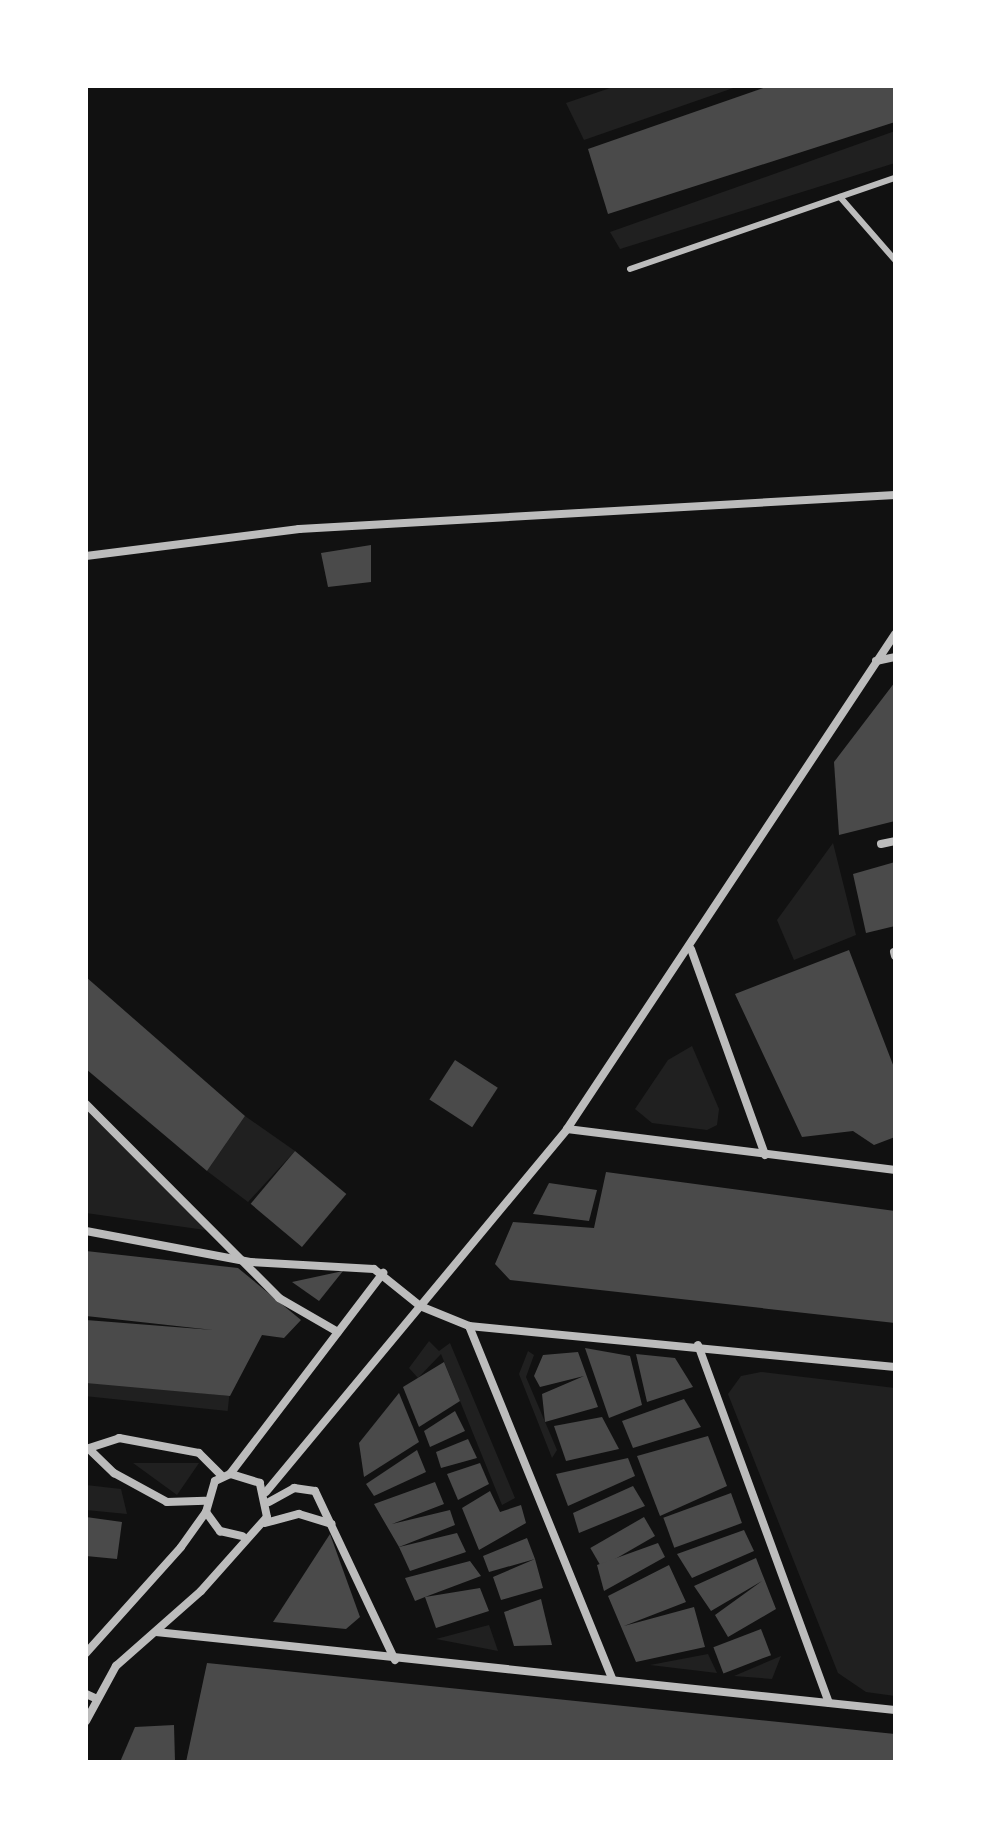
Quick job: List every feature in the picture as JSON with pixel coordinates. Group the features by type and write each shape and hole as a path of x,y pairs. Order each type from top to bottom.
{"street":[{"path":"86,556 299,529 895,495"},
{"path":"266,1492 567,1129 691,949 895,634"},
{"path":"876,661 895,657"},
{"path":"881,844 895,841"},
{"path":"691,949 765,1155"},
{"path":"86,1104 250,1262 279,1298 338,1332"},
{"path":"567,1129 895,1170"},
{"path":"86,1231 250,1262 383,1273 420,1306 469,1326 698,1345 895,1367"},
{"path":"242,1536 220,1531 206,1512 205,1501 383,1273"},
{"path":"469,1326 613,1680"},
{"path":"698,1345 829,1703"},
{"path":"205,1501 167,1502 114,1473 88,1449 119,1438 199,1453 226,1475 251,1476 266,1492 269,1502 262,1524"},
{"path":"269,1502 305,1487 315,1491 395,1660"},
{"path":"86,1653 206,1512"},
{"path":"86,1721 116,1666 201,1591 242,1536 262,1524 299,1514 332,1524"},
{"path":"156,1632 395,1660 895,1710"},
{"path":"86,1694 97,1699"}],"lane":[{"path":"630,269 895,178"},
{"path":"840,197 895,260"}],"shaded area":[{"path":"616,86 739,86 584,140 566,103"},
{"path":"895,131 895,163 620,249 610,232"},
{"path":"833,843 856,935 794,960 777,920"},
{"path":"692,1046 719,1109 717,1125 707,1130 652,1123 635,1109 668,1060"},
{"path":"86,1110 212,1231 86,1213"},
{"path":"245,1116 295,1151 248,1202 207,1171"},
{"path":"429,1341 439,1351 450,1343 515,1498 502,1505 441,1354 418,1378 409,1368"},
{"path":"528,1351 534,1355 526,1377 557,1450 552,1458 519,1374"},
{"path":"761,1372 895,1388 895,1696 866,1692 838,1673 728,1394 741,1376"},
{"path":"86,1381 229,1396 228,1411 86,1396"},
{"path":"133,1463 199,1463 177,1495"},
{"path":"86,1485 121,1489 127,1514 86,1510"},
{"path":"489,1625 498,1651 436,1639"},
{"path":"708,1654 717,1673 650,1665"},
{"path":"781,1656 772,1679 734,1676"}],"building":[{"path":"769,86 895,86 895,122 608,214 588,149"},
{"path":"371,545 371,582 328,587 321,553"},
{"path":"895,682 895,821 839,835 834,762"},
{"path":"895,862 895,926 866,933 853,874"},
{"path":"849,950 895,1070 895,1137 874,1145 853,1131 802,1137 735,994"},
{"path":"86,977 245,1116 207,1171 86,1069"},
{"path":"455,1060 498,1088 472,1127 429,1099"},
{"path":"295,1151 346,1194 302,1247 251,1204"},
{"path":"606,1172 895,1211 895,1323 510,1280 495,1264 513,1222 594,1228"},
{"path":"549,1183 597,1190 589,1221 533,1214"},
{"path":"86,1251 238,1268 301,1320 284,1338 262,1335 230,1396 86,1383 86,1320 213,1330 86,1316"},
{"path":"343,1271 319,1301 292,1282"},
{"path":"585,1348 630,1356 642,1405 609,1418"},
{"path":"578,1352 598,1407 545,1422 542,1394 584,1376 540,1387 534,1376 543,1355"},
{"path":"636,1354 675,1358 693,1387 647,1402"},
{"path":"444,1362 460,1401 419,1427 403,1387"},
{"path":"399,1393 419,1442 364,1477 359,1443"},
{"path":"684,1399 701,1427 633,1448 622,1421"},
{"path":"455,1411 465,1431 430,1447 424,1431"},
{"path":"602,1417 619,1449 566,1461 554,1426"},
{"path":"708,1436 727,1486 660,1516 637,1456"},
{"path":"468,1439 477,1458 441,1468 436,1452"},
{"path":"417,1450 426,1472 374,1496 366,1484"},
{"path":"628,1458 635,1476 568,1506 556,1474"},
{"path":"480,1463 489,1484 458,1500 447,1474"},
{"path":"435,1482 444,1504 392,1524 450,1510 455,1525 399,1547 374,1504"},
{"path":"633,1486 645,1506 579,1533 573,1513"},
{"path":"490,1491 500,1512 521,1505 526,1523 479,1550 462,1508"},
{"path":"731,1493 742,1523 674,1548 663,1518"},
{"path":"86,1517 122,1522 117,1559 86,1556"},
{"path":"644,1517 655,1536 601,1567 590,1548"},
{"path":"744,1530 754,1551 692,1578 677,1554"},
{"path":"457,1533 466,1552 410,1571 399,1547"},
{"path":"330,1534 360,1617 346,1629 273,1622"},
{"path":"527,1538 535,1559 489,1572 483,1556"},
{"path":"658,1543 665,1557 604,1591 597,1565"},
{"path":"756,1558 776,1609 728,1637 715,1615 762,1581 711,1611 694,1586"},
{"path":"535,1559 543,1588 501,1600 493,1577"},
{"path":"470,1561 481,1576 415,1601 405,1578"},
{"path":"669,1565 686,1602 624,1626 694,1607 705,1647 636,1662 608,1596"},
{"path":"480,1588 489,1611 436,1628 425,1597"},
{"path":"541,1599 552,1645 514,1646 504,1612"},
{"path":"761,1629 771,1655 723,1673 713,1647"},
{"path":"207,1663 895,1734 895,1762 186,1762"},
{"path":"174,1725 175,1762 120,1762 135,1727"}]}
